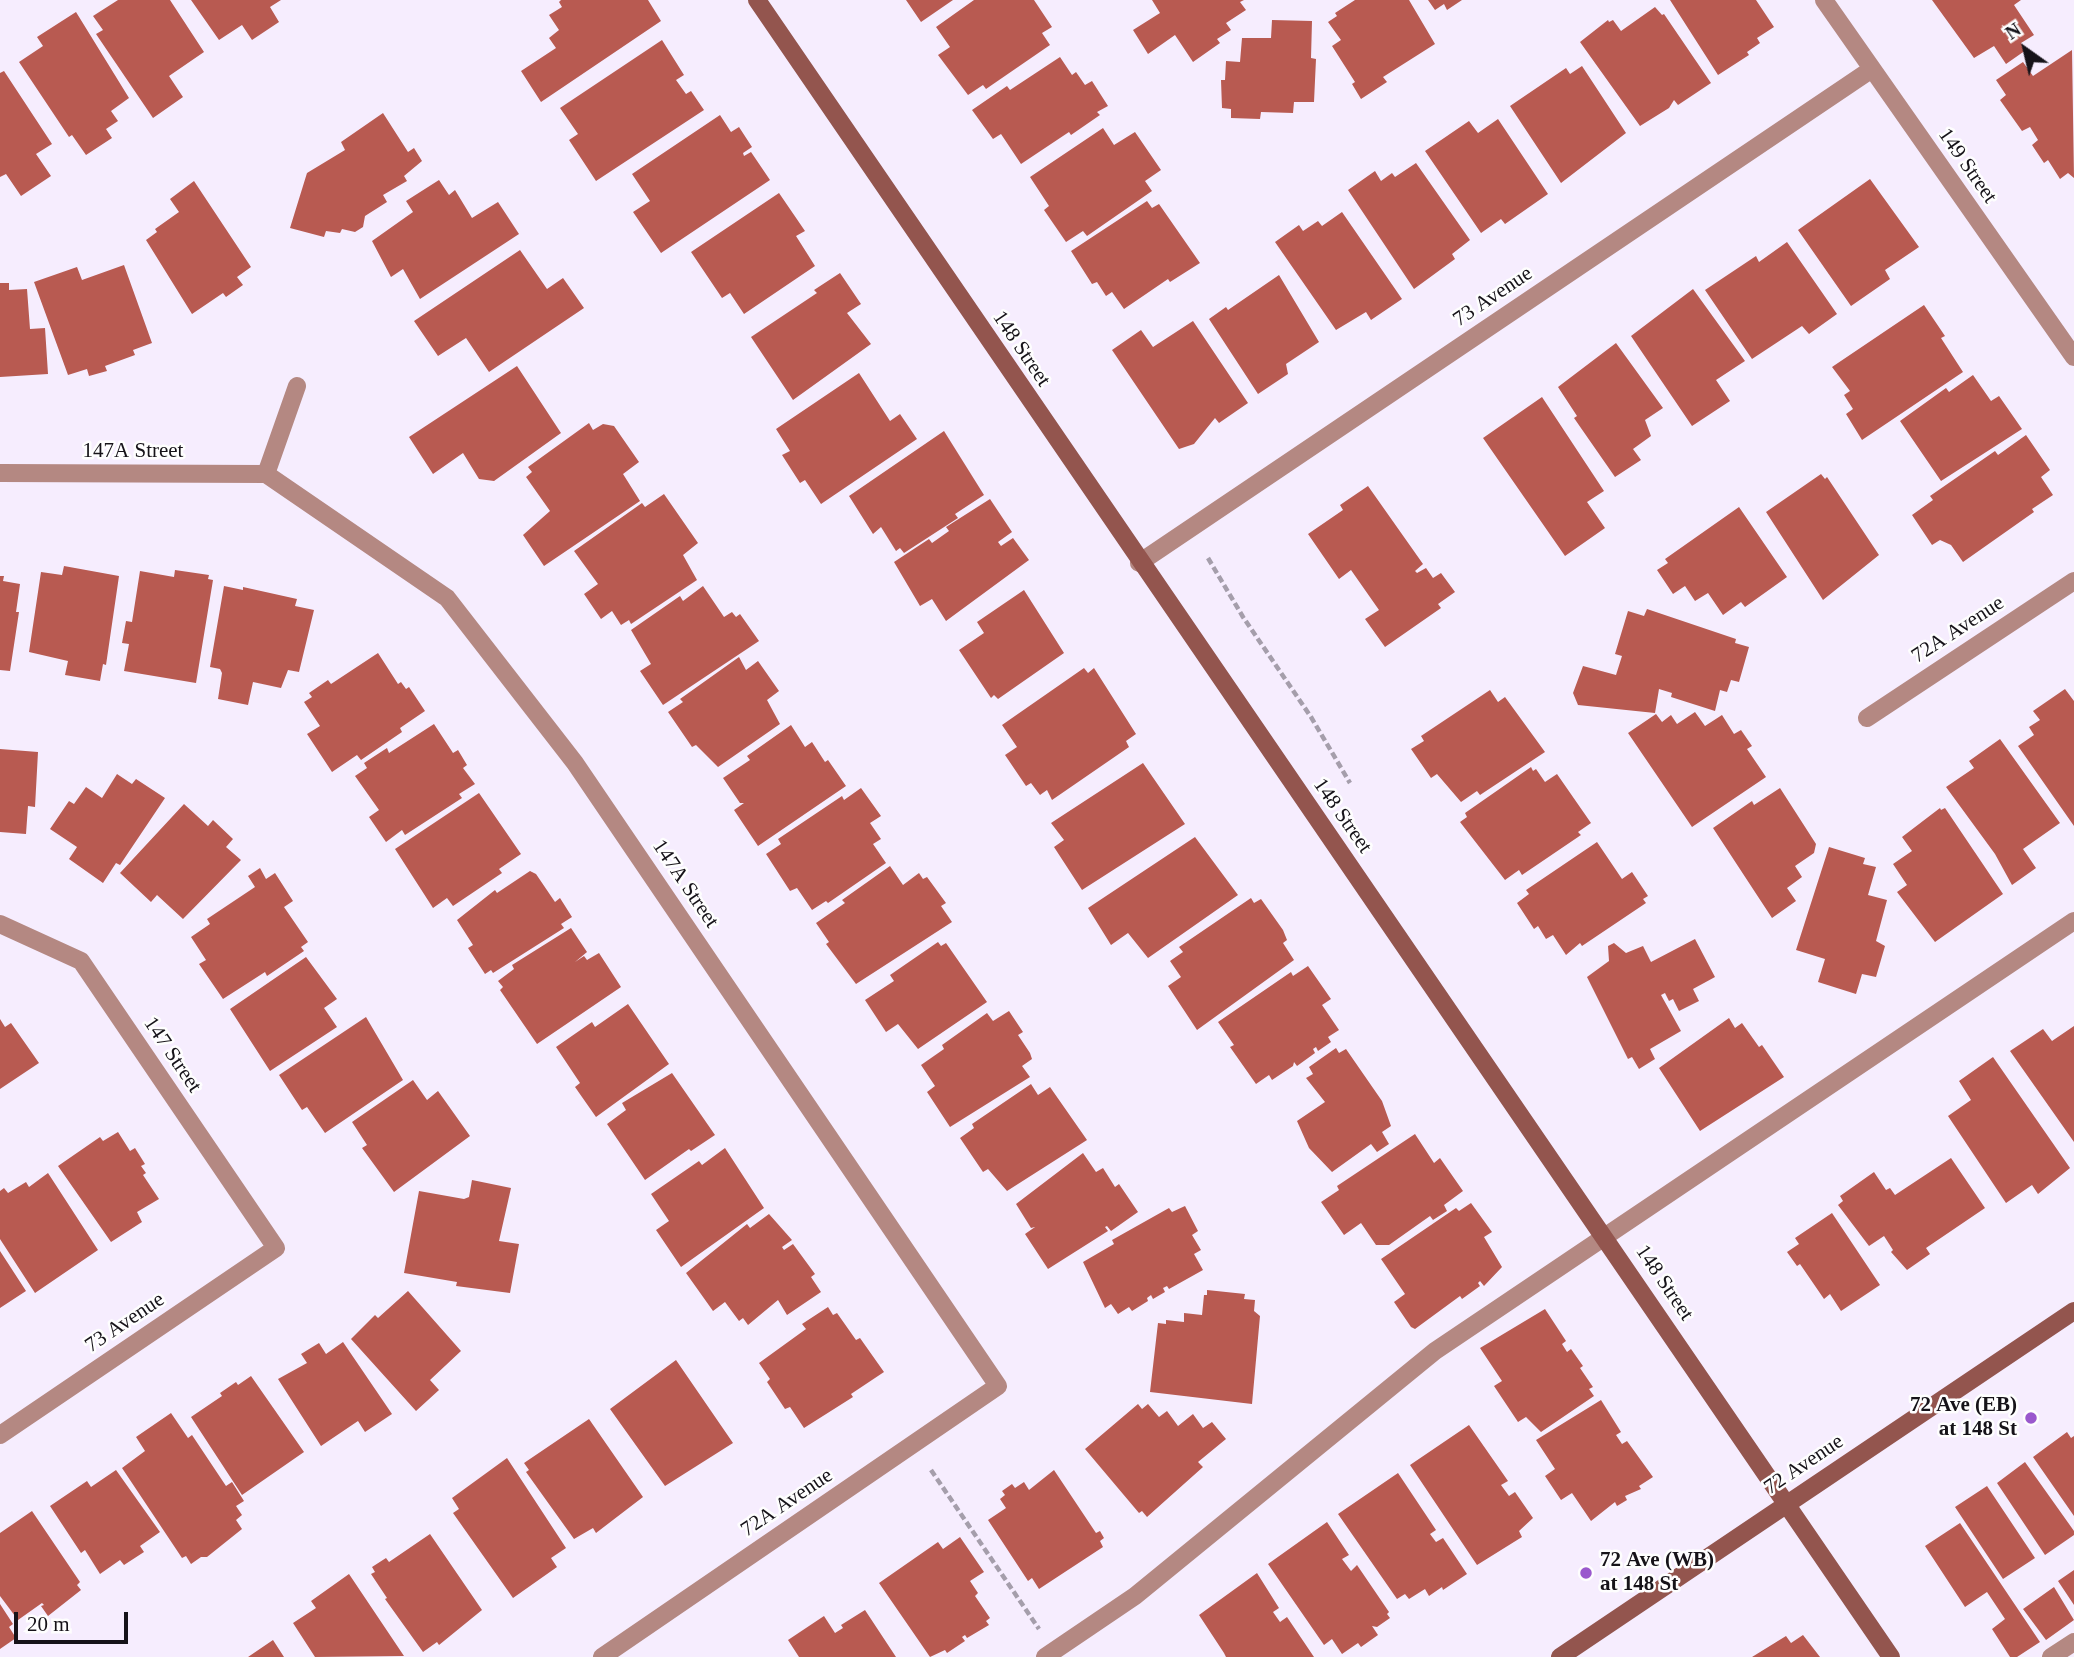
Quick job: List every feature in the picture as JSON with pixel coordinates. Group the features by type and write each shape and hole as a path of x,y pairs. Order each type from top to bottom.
{"street":[{"name":"148 Street","path":"757,0 1139,563 1891,1657"},
{"name":"149 Street","path":"1824,0 2074,358"},
{"name":"73 Avenue","path":"1139,563 1872,69"},
{"path":"266,474 297,386"},
{"name":"147A Street","path":"0,473 266,474 447,598 575,763 998,1386"},
{"name":"72A Avenue","path":"1867,718 2074,581"},
{"path":"1046,1649 1135,1596 1435,1351 2074,921"},
{"name":"147 Street","path":"0,924 81,961 276,1248"},
{"name":"73 Avenue","path":"0,1435 276,1248"},
{"name":"72 Avenue","path":"1560,1657 2074,1311"},
{"name":"72A Avenue","path":"602,1657 998,1386"},
{"path":"2051,1657 2074,1642"}],"path":[{"path":"1208,558 1243,617 1311,717 1350,783"},
{"path":"931,1470 1046,1649"}],"building":[{"path":"118,0 170,0 204,52 169,76 183,97 153,118 96,34 103,30 93,16"},
{"path":"191,0 281,0 270,7 279,22 252,40 242,25 219,40"},
{"path":"648,0 661,21 541,102 521,71 556,48 549,38 559,30 549,15 562,7 559,2"},
{"path":"906,0 953,0 921,22"},
{"path":"974,0 1034,0 1052,27 1042,33 1050,45 986,89 983,85 968,95 938,55 950,47 936,27"},
{"path":"1152,0 1244,0 1240,2 1246,10 1226,23 1231,30 1217,39 1220,43 1193,62 1175,35 1148,54 1133,30 1160,13"},
{"path":"1355,0 1409,0 1435,44 1383,77 1387,82 1361,99 1352,84 1355,82 1332,46 1341,40 1328,22 1337,16 1335,13"},
{"path":"1428,0 1462,0 1447,10 1444,4 1435,10"},
{"path":"1670,0 1756,0 1774,27 1757,38 1760,43 1747,52 1749,55 1718,75"},
{"path":"1932,0 2021,0 2014,5 2034,35 2021,43 2026,50 2006,64 1994,46 1974,58"},
{"path":"1655,7 1664,14 1711,83 1678,105 1674,100 1669,108 1640,126 1580,42 1608,20 1613,20 1621,31"},
{"path":"76,12 129,98 111,111 118,121 106,129 112,138 86,155 72,135 69,137 19,62 43,46 37,37"},
{"path":"1272,20 1312,21 1311,58 1316,59 1314,102 1294,102 1293,113 1261,112 1260,119 1231,118 1231,109 1222,108 1221,80 1225,80 1226,61 1240,62 1242,38 1271,38"},
{"path":"662,40 684,75 676,80 686,94 691,91 704,110 596,181 569,140 578,134 560,108"},
{"path":"2072,50 2074,178 2068,173 2060,179 2048,160 2044,163 2032,145 2038,140 2030,127 2022,131 2000,100 2006,95 1996,80 2023,62 2033,76"},
{"path":"1060,57 1072,75 1076,72 1085,85 1092,81 1108,106 1097,112 1100,115 1071,135 1069,132 1021,164 1001,134 993,139 972,110 1007,86 1010,90"},
{"path":"1582,66 1626,133 1561,183 1510,106 1566,68 1570,74"},
{"path":"4,71 52,144 36,154 51,176 21,196 6,174 0,177 0,73"},
{"path":"383,113 408,152 414,148 422,161 404,176 407,181 383,195 387,202 365,216 363,227 355,232 342,229 340,233 326,231 324,237 290,228 307,173 345,150 341,142"},
{"path":"720,115 731,132 739,127 752,147 743,153 744,156 751,152 770,180 661,253 633,212 650,201 632,174"},
{"path":"1498,119 1548,194 1505,224 1501,219 1481,233 1425,151 1469,121 1478,133"},
{"path":"1103,128 1114,145 1135,132 1161,170 1145,181 1152,191 1087,236 1083,231 1066,242 1044,210 1049,206 1030,177"},
{"path":"1416,163 1470,240 1452,254 1455,259 1414,289 1348,190 1375,171 1381,181 1392,173 1395,177"},
{"path":"1870,179 1919,247 1885,270 1890,279 1851,306 1798,230"},
{"path":"439,180 449,195 455,190 472,218 498,202 519,234 420,299 403,269 391,277 372,241 413,212 406,201"},
{"path":"194,181 251,267 237,277 243,285 226,297 223,293 192,314 146,240 157,232 155,229 179,212 170,199"},
{"path":"779,193 805,231 796,236 815,266 744,314 730,293 722,298 691,252"},
{"path":"1147,201 1152,208 1159,204 1200,263 1170,282 1168,279 1124,309 1112,292 1106,296 1097,282 1092,284 1071,251"},
{"path":"1342,212 1402,299 1371,320 1366,312 1336,330 1275,242 1299,225 1303,231 1318,221 1322,226"},
{"path":"1787,242 1837,314 1809,334 1802,326 1752,359 1705,290 1756,256 1759,262"},
{"path":"520,250 547,289 563,278 584,308 489,372 466,338 438,356 414,321"},
{"path":"124,265 152,343 133,350 135,355 105,366 107,371 89,376 87,369 68,375 34,282 77,267 82,280"},
{"path":"840,273 861,304 847,313 871,344 793,400 751,337 817,293 814,290"},
{"path":"1279,275 1319,342 1286,364 1288,374 1258,394 1209,319 1226,307 1228,310"},
{"path":"0,283 9,283 9,290 27,289 30,329 45,328 48,374 0,377"},
{"path":"1693,289 1745,361 1716,380 1730,401 1692,426 1631,336"},
{"path":"1924,305 1945,336 1941,338 1963,372 1862,440 1846,414 1853,409 1844,395 1850,391 1832,367"},
{"path":"1193,321 1248,403 1219,423 1215,418 1194,444 1179,449 1112,350 1141,330 1153,347"},
{"path":"1616,343 1663,408 1645,420 1651,436 1633,449 1641,460 1615,477 1574,418 1577,416 1558,387"},
{"path":"517,366 561,433 494,481 479,479 463,453 433,474 409,437"},
{"path":"859,373 890,421 900,414 917,439 821,504 805,480 800,483 782,455 790,451 776,429"},
{"path":"1973,375 1991,401 1999,396 2022,429 1941,481 1900,421 1946,388 1949,392"},
{"path":"1542,397 1604,491 1587,502 1605,528 1565,556 1483,438"},
{"path":"589,423 593,430 603,424 614,426 639,462 623,474 640,501 544,566 523,535 550,511 526,477 532,472 528,467"},
{"path":"944,431 984,495 955,514 958,518 904,553 900,548 896,551 881,527 873,534 849,496"},
{"path":"2026,435 2050,470 2041,477 2053,495 2032,509 2034,512 1963,562 1951,545 1940,540 1932,545 1912,515 1933,500 1930,496 1995,451 1998,455"},
{"path":"1821,474 1825,479 1827,477 1879,555 1823,600 1766,512"},
{"path":"1368,486 1423,564 1415,571 1417,573 1426,568 1433,578 1441,573 1455,592 1438,604 1441,608 1385,647 1365,619 1379,610 1351,570 1339,579 1308,534 1343,510 1340,505"},
{"path":"664,494 698,543 683,555 697,580 631,624 629,620 621,625 612,611 601,619 584,594 598,584 574,551 642,503 645,507"},
{"path":"990,499 1012,532 998,542 1001,546 1013,538 1029,560 946,621 932,599 920,606 894,562 929,539 932,543 949,531 946,527"},
{"path":"1739,507 1787,577 1745,607 1741,602 1723,615 1708,593 1695,601 1685,586 1673,594 1657,570 1668,563 1665,559"},
{"path":"64,566 119,576 106,665 103,664 100,681 65,675 68,661 29,652 41,572 62,575"},
{"path":"175,570 209,575 208,579 213,580 196,683 124,671 129,644 122,643 126,621 132,622 140,571 174,577"},
{"path":"0,576 4,576 3,581 20,584 16,612 19,612 10,671 0,670"},
{"path":"224,586 243,590 243,587 297,599 295,606 314,610 299,672 288,670 281,688 253,682 248,705 218,699 222,673 220,669 210,667"},
{"path":"703,586 724,617 732,612 736,617 740,614 759,641 663,705 640,671 651,664 631,630 680,596 683,601"},
{"path":"1024,590 1064,653 998,699 994,695 991,698 959,650 984,633 977,622"},
{"path":"1647,609 1736,639 1735,643 1749,647 1739,682 1731,680 1727,692 1720,690 1715,711 1671,697 1672,693 1659,689 1655,713 1578,705 1573,693 1583,666 1616,675 1622,656 1615,654 1628,611 1644,616"},
{"path":"378,653 398,684 401,682 406,689 409,687 425,711 400,728 402,732 361,760 357,755 332,772 307,734 320,726 304,702 312,697 309,693 328,680 331,684"},
{"path":"739,657 746,670 758,661 779,691 767,700 780,724 718,767 696,745 692,747 668,712 683,702 680,699"},
{"path":"1084,668 1088,673 1094,668 1136,734 1126,741 1129,747 1052,800 1047,790 1040,795 1031,783 1026,786 1005,755 1017,747 1002,725"},
{"path":"2065,689 2074,701 2074,826 2018,746 2034,735 2029,727 2040,720 2033,711"},
{"path":"1490,690 1498,702 1505,697 1545,752 1480,795 1477,791 1461,802 1437,774 1431,778 1411,749 1424,741 1421,736"},
{"path":"1695,712 1705,726 1722,715 1734,734 1741,730 1752,746 1747,749 1766,777 1692,827 1628,733 1656,714 1662,722 1671,715 1677,724"},
{"path":"434,724 453,753 458,750 467,765 463,768 475,784 459,794 462,798 405,835 402,830 386,842 369,817 379,810 355,776 367,768 364,763 387,748 389,753"},
{"path":"791,725 805,747 812,742 846,786 758,846 734,810 744,803 740,803 723,778 750,760 747,756"},
{"path":"2000,739 2060,823 2023,849 2036,868 2012,885 1995,854 1946,787 1974,768 1969,761"},
{"path":"0,749 38,752 35,807 28,806 26,834 0,832"},
{"path":"1143,763 1185,824 1082,890 1054,847 1064,840 1051,823"},
{"path":"1531,767 1533,771 1536,769 1545,782 1557,774 1591,823 1578,832 1581,835 1522,875 1519,870 1505,880 1460,822 1467,817 1465,813"},
{"path":"117,774 132,784 136,779 165,798 120,865 116,863 103,883 69,859 77,847 50,829 69,801 74,804 86,787 102,798"},
{"path":"861,788 881,816 870,823 881,839 873,844 886,863 828,903 826,901 812,910 797,888 790,891 766,854 781,844 778,839 842,796 844,800"},
{"path":"1780,788 1816,844 1814,853 1795,866 1802,877 1787,888 1796,901 1772,918 1713,828 1752,801 1754,805"},
{"path":"479,793 521,854 499,869 502,873 453,906 447,898 433,908 395,849"},
{"path":"184,804 208,826 213,820 233,839 226,847 241,860 183,919 157,895 151,902 120,873"},
{"path":"1940,808 1945,808 2003,894 1935,942 1897,892 1907,885 1893,864 1912,851 1902,837"},
{"path":"1195,837 1238,895 1148,958 1128,933 1111,945 1088,908"},
{"path":"1597,842 1622,879 1632,872 1648,896 1643,899 1646,903 1582,946 1580,943 1566,955 1553,935 1546,939 1538,926 1534,929 1517,903 1529,894 1526,890"},
{"path":"1829,847 1865,858 1863,864 1876,867 1868,895 1887,900 1876,941 1885,946 1876,977 1862,974 1856,994 1818,982 1825,959 1796,950"},
{"path":"890,866 903,885 919,873 923,879 927,877 946,903 941,906 952,922 856,984 826,944 829,942 816,923 845,903 842,900"},
{"path":"260,868 266,879 275,873 293,901 284,907 308,942 301,947 304,951 267,976 265,972 223,999 199,964 206,960 191,937 210,924 207,919 255,887 248,876"},
{"path":"530,871 536,874 555,902 560,898 572,917 561,924 564,928 493,973 491,970 485,974 468,948 473,945 457,920 495,890 497,893"},
{"path":"1251,898 1254,903 1261,899 1283,930 1287,940 1283,943 1294,960 1197,1030 1168,986 1181,977 1170,961 1183,952 1179,947"},
{"path":"571,928 587,952 575,962 584,956 587,960 599,953 621,987 537,1044 500,990 503,987 498,981 514,969 512,965"},
{"path":"1695,939 1715,977 1693,989 1699,1001 1679,1011 1673,999 1669,1001 1665,993 1661,995 1681,1031 1650,1049 1655,1059 1639,1069 1632,1057 1628,1059 1587,977 1609,961 1608,946 1614,943 1626,953 1643,946 1651,962"},
{"path":"938,942 941,946 946,943 987,1002 918,1049 898,1024 886,1032 865,1000 894,981 890,975"},
{"path":"306,957 337,999 324,1008 337,1027 270,1071 230,1009"},
{"path":"1308,966 1331,999 1322,1005 1339,1030 1328,1037 1331,1042 1318,1051 1316,1047 1313,1049 1315,1053 1297,1066 1294,1062 1293,1066 1272,1080 1269,1075 1256,1084 1230,1047 1234,1045 1218,1022 1291,972 1293,976"},
{"path":"628,1004 669,1064 596,1117 575,1087 580,1083 556,1047 592,1022 595,1027"},
{"path":"1009,1011 1023,1032 1018,1035 1032,1059 1022,1066 1030,1077 950,1127 927,1092 935,1086 921,1065 944,1049 942,1045 987,1013 993,1021"},
{"path":"366,1017 403,1080 325,1133 307,1107 302,1110 279,1075"},
{"path":"1729,1018 1735,1028 1742,1023 1759,1047 1762,1045 1784,1077 1700,1131 1659,1068"},
{"path":"0,1019 5,1027 11,1023 39,1063 0,1089"},
{"path":"2074,1026 2074,1142 2010,1051 2043,1029 2052,1041"},
{"path":"1336,1048 1339,1053 1346,1049 1382,1101 1391,1126 1382,1132 1389,1144 1377,1152 1371,1144 1332,1172 1309,1148 1297,1121 1325,1102 1306,1078 1313,1074 1309,1067"},
{"path":"1993,1057 2070,1168 2038,1194 2032,1185 2006,1203 1948,1116 1971,1100 1959,1081"},
{"path":"672,1073 715,1135 691,1151 689,1149 645,1180 607,1124 626,1110 622,1103"},
{"path":"413,1080 427,1100 438,1091 470,1136 394,1192 362,1148 367,1145 352,1122"},
{"path":"1031,1084 1038,1095 1050,1087 1087,1140 1007,1191 988,1169 983,1172 960,1138 974,1128 972,1124"},
{"path":"118,1132 130,1151 135,1148 145,1164 141,1166 146,1173 143,1175 159,1199 137,1212 142,1222 111,1242 58,1166 100,1137 103,1141"},
{"path":"1415,1134 1434,1163 1440,1158 1463,1191 1444,1205 1447,1211 1433,1220 1430,1216 1389,1245 1376,1245 1361,1223 1344,1235 1321,1202 1339,1190 1337,1186"},
{"path":"725,1148 764,1208 681,1267 656,1230 669,1221 651,1194 699,1161 702,1165"},
{"path":"1083,1153 1096,1172 1103,1168 1115,1187 1119,1184 1138,1212 1111,1231 1105,1227 1108,1231 1048,1269 1025,1234 1035,1227 1031,1228 1016,1204"},
{"path":"1951,1158 1985,1208 1926,1248 1930,1254 1907,1270 1891,1252 1893,1250 1884,1236 1869,1246 1838,1205 1843,1201 1840,1196 1874,1172 1886,1190 1890,1188 1895,1195"},
{"path":"48,1173 98,1250 35,1293 0,1239 0,1191 4,1188 8,1193 26,1182 29,1187"},
{"path":"472,1180 511,1188 499,1241 519,1244 510,1293 456,1286 457,1282 404,1273 419,1191 464,1199 469,1197"},
{"path":"1471,1203 1492,1232 1484,1237 1502,1267 1484,1286 1480,1281 1480,1286 1462,1299 1460,1296 1415,1329 1394,1302 1405,1294 1381,1259 1456,1208 1459,1211"},
{"path":"1185,1206 1198,1231 1192,1235 1201,1250 1194,1254 1203,1270 1169,1289 1167,1286 1163,1288 1165,1292 1153,1299 1151,1295 1147,1298 1148,1301 1132,1311 1129,1307 1118,1314 1111,1304 1105,1308 1083,1262 1114,1244 1112,1240 1169,1208 1172,1212"},
{"path":"1832,1213 1880,1285 1841,1311 1830,1294 1824,1299 1800,1264 1797,1266 1787,1252 1799,1244 1795,1238"},
{"path":"769,1214 792,1240 782,1247 784,1250 793,1244 815,1274 811,1277 821,1292 787,1315 778,1300 748,1325 743,1318 739,1321 725,1302 713,1311 686,1273 747,1224 750,1228"},
{"path":"0,1251 26,1291 0,1308"},
{"path":"1207,1290 1245,1294 1244,1299 1255,1300 1254,1311 1260,1316 1252,1404 1150,1392 1158,1323 1166,1324 1166,1320 1184,1322 1184,1313 1202,1315"},
{"path":"408,1291 461,1351 430,1380 439,1390 416,1411 351,1339 375,1315 378,1318"},
{"path":"828,1307 833,1315 837,1313 856,1340 860,1338 884,1372 851,1394 853,1397 804,1428 790,1407 785,1409 767,1382 770,1379 759,1363 806,1329 802,1324"},
{"path":"1545,1309 1566,1341 1562,1344 1567,1352 1571,1349 1583,1366 1580,1368 1593,1387 1589,1389 1594,1396 1541,1432 1526,1417 1518,1422 1494,1386 1502,1381 1480,1348"},
{"path":"343,1342 392,1414 365,1432 358,1421 321,1446 278,1379 307,1363 301,1354 319,1343 326,1354"},
{"path":"676,1360 733,1443 665,1486 610,1409"},
{"path":"251,1376 304,1452 242,1495 191,1417 222,1396 220,1393 236,1382 238,1385"},
{"path":"1601,1400 1621,1432 1616,1435 1622,1444 1627,1441 1653,1477 1639,1486 1641,1489 1625,1496 1627,1500 1617,1506 1615,1502 1591,1521 1572,1493 1561,1500 1545,1476 1555,1469 1536,1440"},
{"path":"1138,1404 1142,1409 1148,1404 1159,1417 1167,1411 1178,1426 1193,1414 1203,1428 1212,1422 1226,1439 1198,1462 1203,1467 1147,1517 1142,1511 1139,1513 1085,1449"},
{"path":"171,1413 188,1438 192,1435 226,1486 232,1482 244,1501 236,1506 242,1515 236,1520 242,1529 207,1557 201,1557 191,1564 186,1556 182,1558 122,1468 145,1451 136,1437"},
{"path":"589,1419 643,1497 596,1533 593,1528 574,1539 526,1472 529,1470 524,1463"},
{"path":"1469,1425 1508,1481 1501,1485 1509,1496 1515,1492 1533,1518 1519,1531 1522,1537 1477,1565 1410,1465"},
{"path":"2067,1432 2071,1438 2074,1436 2074,1516 2033,1457"},
{"path":"507,1458 566,1548 551,1558 557,1567 513,1598 453,1513 459,1509 452,1498"},
{"path":"2025,1462 2074,1531 2074,1535 2045,1555 1997,1483"},
{"path":"116,1470 160,1532 140,1546 144,1552 124,1565 120,1560 100,1574 85,1550 81,1553 50,1506 87,1481 91,1487"},
{"path":"1054,1470 1096,1533 1100,1531 1104,1538 1100,1541 1103,1547 1039,1589 1032,1578 1028,1581 988,1520 1006,1508 1000,1499 1005,1495 1002,1491 1012,1484 1015,1488 1024,1482 1029,1490"},
{"path":"1398,1473 1436,1530 1430,1534 1436,1542 1443,1538 1467,1574 1429,1596 1425,1589 1409,1599 1405,1594 1397,1599 1338,1514"},
{"path":"1987,1486 2035,1558 2003,1579 1955,1507"},
{"path":"32,1511 80,1582 77,1585 81,1590 48,1616 41,1606 44,1605 42,1603 18,1620 0,1596 0,1533"},
{"path":"1327,1522 1349,1555 1342,1559 1351,1571 1357,1565 1389,1612 1387,1614 1390,1618 1377,1627 1372,1626 1378,1635 1361,1647 1358,1643 1342,1654 1332,1639 1324,1645 1268,1564"},
{"path":"1960,1523 2040,1642 2017,1657 2010,1657 1992,1629 2005,1619 1987,1592 1965,1607 1925,1546"},
{"path":"430,1534 482,1610 439,1645 437,1642 423,1652 385,1599 387,1598 371,1574 375,1572 372,1567 386,1558 389,1562"},
{"path":"960,1537 984,1572 970,1581 978,1593 975,1596 990,1618 986,1621 989,1625 967,1638 965,1635 962,1637 965,1641 947,1653 945,1650 930,1657 879,1583 938,1542 943,1549"},
{"path":"2074,1570 2074,1605 2058,1581"},
{"path":"1257,1573 1279,1608 1273,1612 1280,1622 1287,1617 1314,1657 1226,1657 1199,1615"},
{"path":"349,1574 404,1656 315,1657 293,1623 316,1608 311,1601"},
{"path":"2054,1587 2074,1620 2046,1640 2023,1609"},
{"path":"0,1604 13,1624 9,1627 16,1638 0,1649"},
{"path":"865,1610 896,1657 799,1657 788,1640 824,1616 835,1633 843,1628 841,1625"},
{"path":"1803,1635 1820,1657 1752,1657 1786,1636 1791,1643"},
{"path":"273,1640 284,1657 248,1657"}],"place":[{"name":"72 Ave (EB) at 148 St","path":"2031,1418"},
{"name":"72 Ave (WB) at 148 St","path":"1586,1573"}]}
